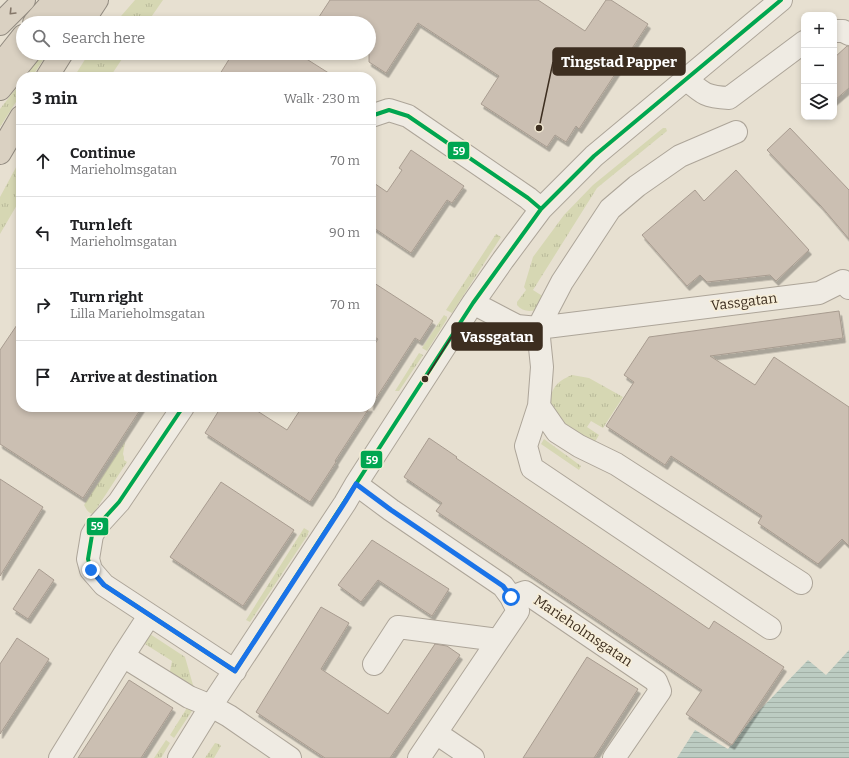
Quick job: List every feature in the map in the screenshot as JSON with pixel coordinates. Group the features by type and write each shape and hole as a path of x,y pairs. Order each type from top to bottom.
{"highway":[{"path":"0,24 24,0"},
{"path":"40,16 54,0"},
{"path":"62,16 72,7 85,0"},
{"path":"87,16 97,0"},
{"path":"0,65 16,45"},
{"path":"0,89 23,60"},
{"path":"50,72 58,60"},
{"path":"0,153 16,126"}],"street":[{"path":"178,758 473,303 541,209 594,156 781,0"},
{"path":"837,31 843,31 849,34"},
{"path":"686,79 700,92 711,97 728,98 801,44"},
{"path":"376,114 389,110 408,116 528,198 541,209"},
{"path":"736,132 680,156 638,186 610,209 562,282 538,328 542,367 539,406 526,446 532,468 770,628"},
{"name":"Vassgatan","path":"473,303 517,326 538,328 820,293 843,281 849,288"},
{"path":"539,406 557,432 579,446 616,464 801,583"},
{"path":"180,412 119,502 98,525 92,535 88,559 91,570 104,585 149,616 235,671"},
{"name":"Marieholmsgatan","path":"356,484 391,510 503,586 511,597 526,592 656,681 660,691 614,758"},
{"path":"419,758 518,611 511,597"},
{"path":"60,758 149,616"},
{"path":"374,664 398,627 498,640"},
{"path":"123,656 189,697 211,706 229,716 290,758"},
{"path":"436,733 473,758"}],"green space":[{"path":"135,0 163,0 152,16 121,16"},
{"path":"38,60 43,60 35,72 29,72"},
{"path":"85,60 121,60 113,72 77,72"},
{"path":"16,88 16,102 0,127 0,109"},
{"path":"663,128 666,128 667,131 597,188 533,290 544,297 536,310 530,311 521,309 517,305 517,302 526,290 524,287 533,257 564,215 593,185"},
{"path":"16,167 16,207 0,234 0,197"},
{"path":"496,234 501,237 452,313 446,310"},
{"path":"444,315 447,319 427,351 422,348"},
{"path":"419,353 423,355 399,391 395,391"},
{"path":"572,375 589,378 623,397 603,428 591,421 587,427 599,435 593,445 586,446 549,408 551,396 555,387 562,380"},
{"path":"544,439 581,466 579,470 541,444"},
{"path":"125,442 123,454 124,460 127,462 93,514 87,511 84,505"},
{"path":"304,528 309,531 307,536 250,622 246,620"},
{"path":"150,634 185,657 193,685 189,692 171,674 170,671 172,661 145,644"},
{"path":"190,703 196,705 174,738 170,735"},
{"path":"166,740 170,743 161,758 154,758"},
{"path":"215,743 221,746 214,758 205,758"}],"shaded area":[{"path":"849,650 849,758 677,758 695,730 728,749 757,713 808,660 826,675"}],"building":[{"path":"330,0 538,0 585,31 606,0 611,0 648,24 579,129 576,126 566,142 555,135 547,147 481,104 499,76 418,23 386,73 369,62 369,60 376,60 376,16 320,16"},
{"path":"847,46 849,46 849,88 837,98 837,84 837,55"},
{"path":"229,60 308,60 327,72 221,72"},
{"path":"790,128 849,190 849,239 821,206 767,150"},
{"path":"411,150 464,186 452,203 447,200 411,253 376,229 376,184 387,192 402,170 399,168"},
{"path":"736,170 809,250 776,281 770,275 707,282 700,275 687,286 642,235 695,190 704,201"},
{"path":"376,284 433,321 420,341 415,338 376,398 376,342 378,339 376,338"},
{"path":"839,311 843,338 710,356 755,385 774,357 849,407 849,546 842,539 818,564 758,523 762,516 671,456 665,465 606,426 634,382 624,375 649,337"},
{"path":"16,326 16,412 139,412 83,498 0,444 0,350"},
{"path":"218,412 259,412 287,430 299,412 367,412 310,502 205,433"},
{"path":"429,438 457,457 456,458 709,629 714,621 784,667 732,745 686,714 702,690 436,511 442,503 404,477"},
{"path":"0,479 43,507 0,576"},
{"path":"221,482 294,530 243,606 170,557"},
{"path":"372,540 449,589 432,616 378,580 361,602 338,585"},
{"path":"39,569 54,580 28,619 13,609"},
{"path":"321,607 349,623 321,669 388,714 435,644 447,646 460,655 390,758 325,758 256,712"},
{"path":"17,638 49,659 0,734 0,664"},
{"path":"587,657 638,689 594,758 523,758"},
{"path":"129,680 173,708 141,758 78,758"}],"transit line":[{"name":"59","path":"180,412 119,502 98,525 92,535 88,559 91,570 104,585 235,671 473,303 541,209 594,156 781,0"},
{"name":"59","path":"376,114 389,110 408,116 528,198 541,209"}],"place":[{"name":"Tingstad Papper","path":"539,128"},
{"name":"Vassgatan","path":"425,379"}],"route":[{"path":"91,570 104,585 149,616 235,671 356,484 391,510 503,586 511,597"}]}
